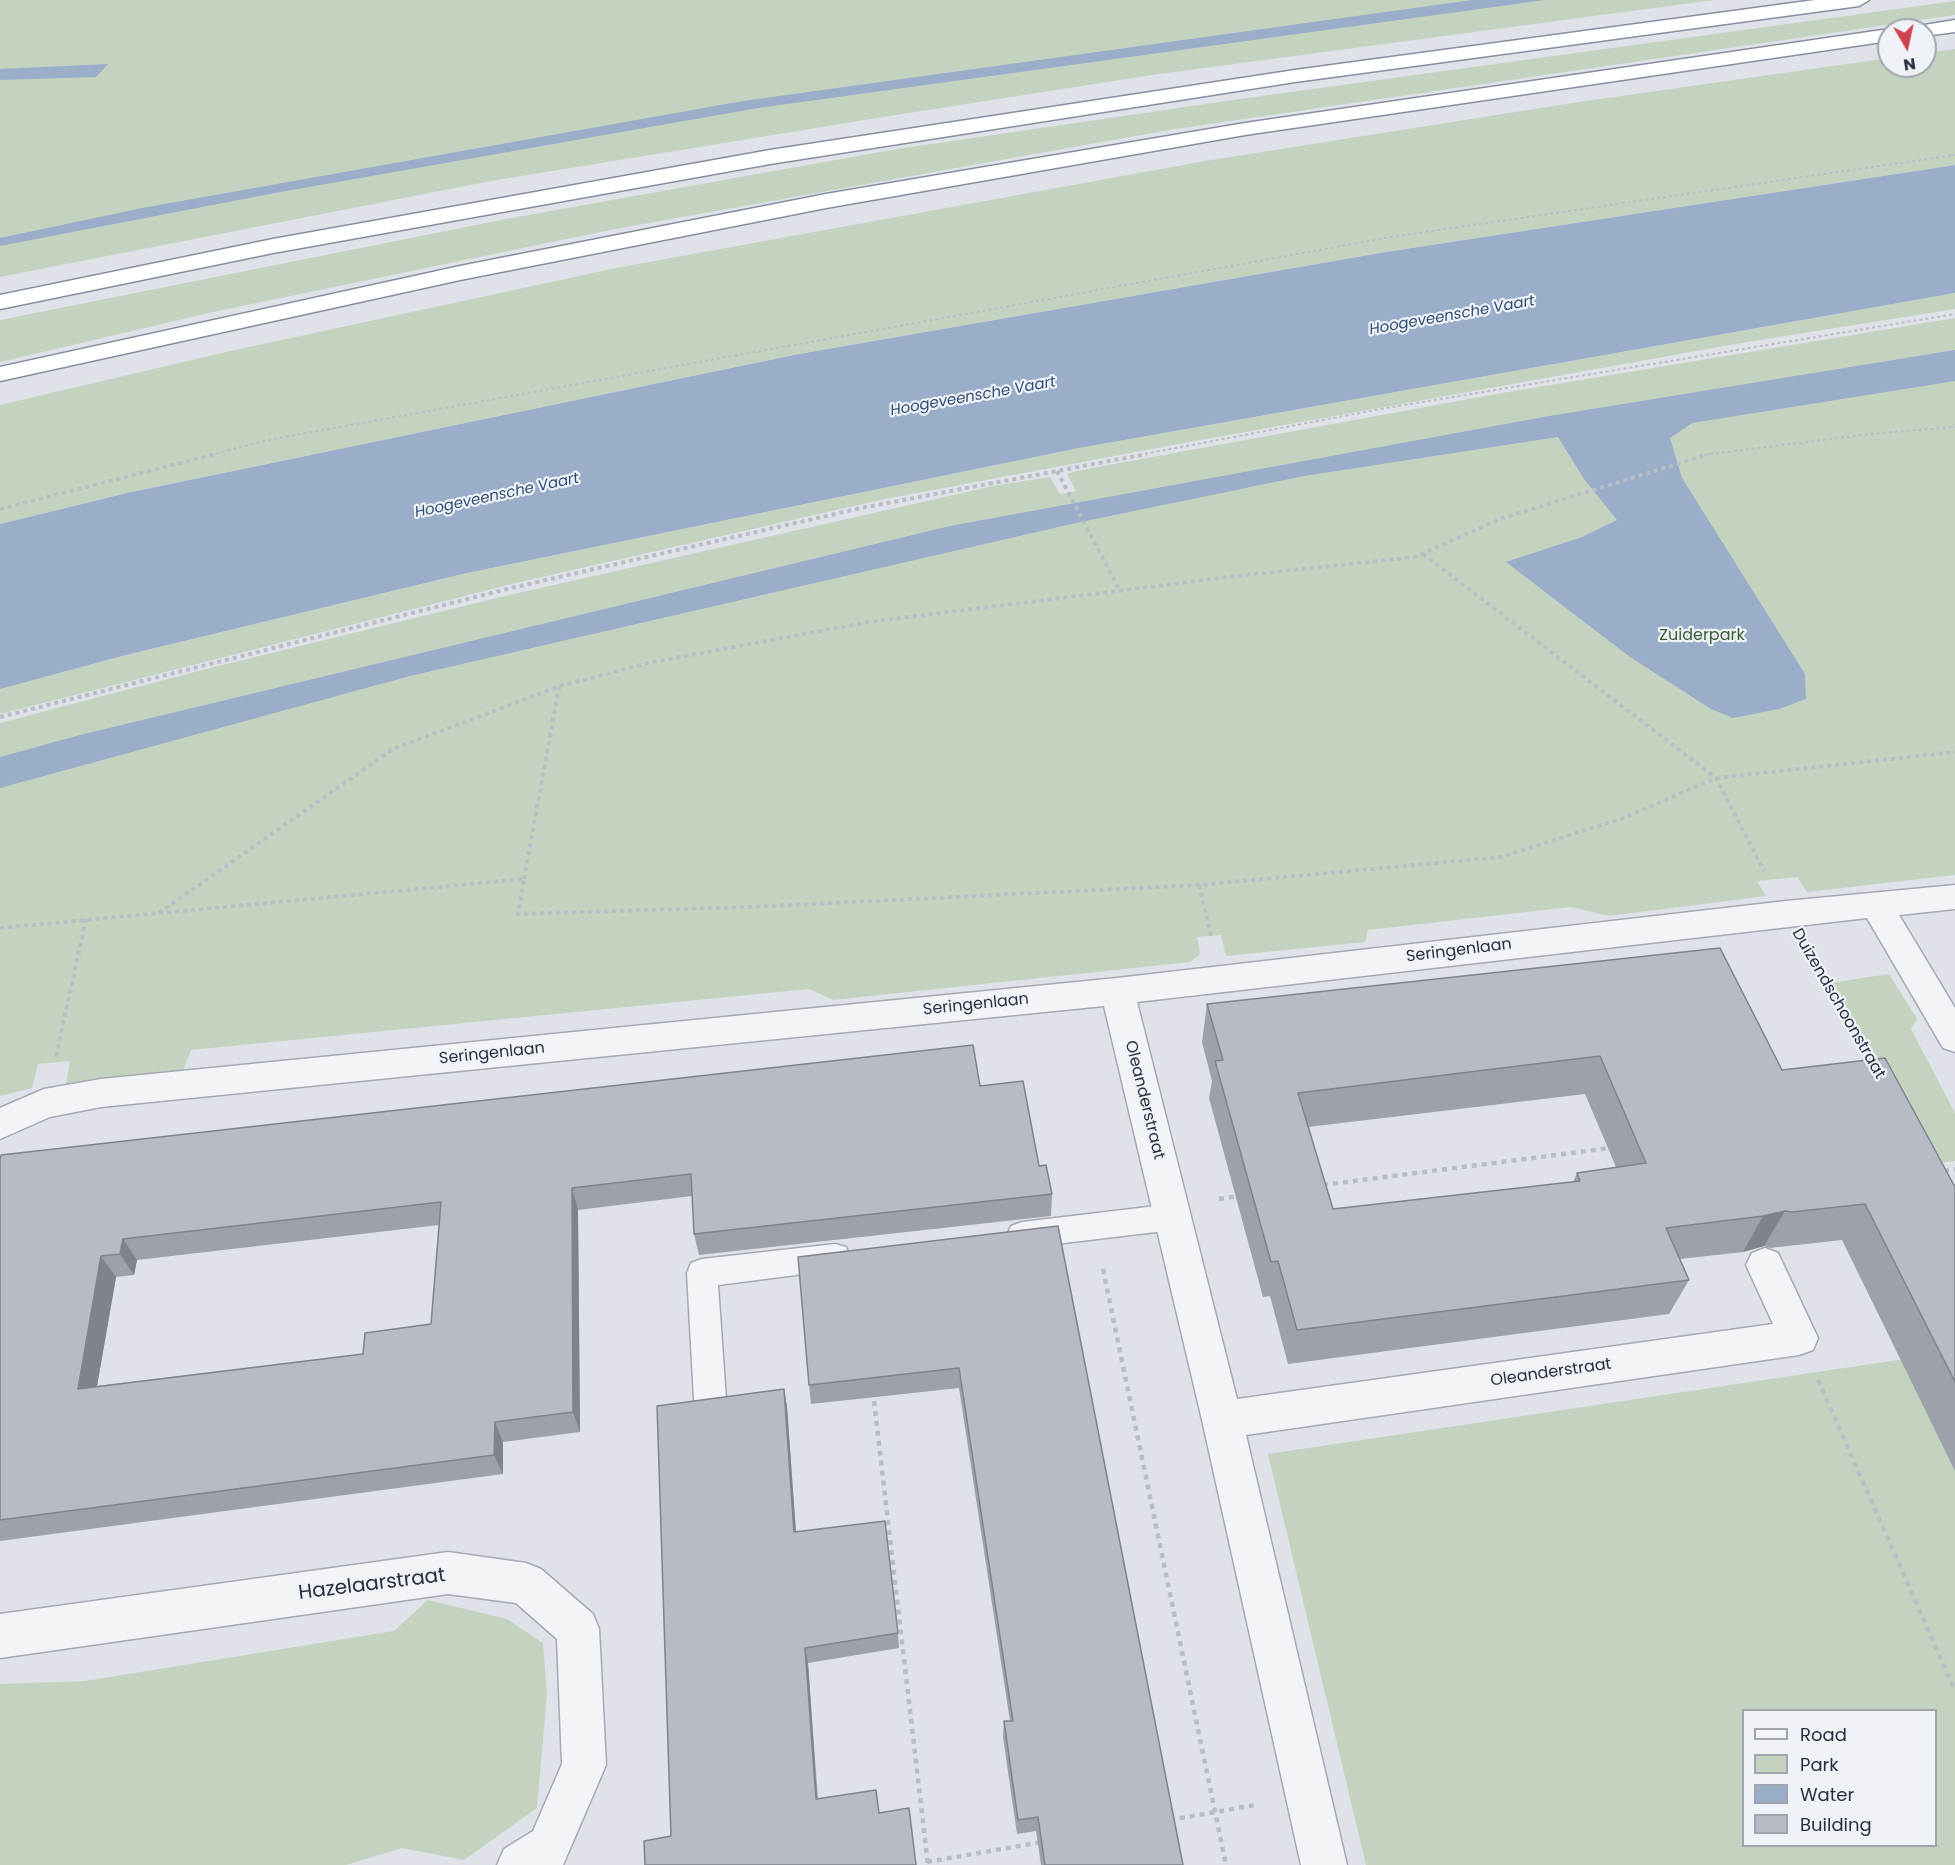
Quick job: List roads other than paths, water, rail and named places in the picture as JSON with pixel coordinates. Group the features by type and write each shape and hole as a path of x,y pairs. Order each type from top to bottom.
{"highway":[{"path":"0,302 285,244 804,151 1295,76 1859,0"},
{"path":"1937,28 1955,26"},
{"path":"0,374 460,273 826,201 1245,129 1877,37"}],"street":[{"name":"Seringenlaan","path":"0,1124 44,1104 101,1093 1117,991 1786,913 1955,897"},
{"path":"1876,905 1955,1038"},
{"name":"Oleanderstraat","path":"1117,991 1222,1420 1324,1865"},
{"name":"Oleanderstraat","path":"1222,1420 1799,1338 1765,1265"},
{"name":"Hazelaarstraat","path":"0,1636 448,1573 526,1584 578,1629 584,1765 540,1859"}],"lane":[{"path":"999,1238 1094,1227 1171,1211"},
{"path":"710,1399 702,1273 868,1254"}],"water":[{"path":"1472,0 1545,0 758,108 275,193 0,246 0,238 142,208 743,101"},
{"path":"108,64 96,77 0,80 0,69"},
{"name":"Hoogeveensche Vaart","path":"1955,165 1955,293 1079,448 467,573 126,655 0,689 0,524 127,493 799,354 1386,252"},
{"path":"1955,350 1955,381 1692,423 1670,438 1682,478 1805,674 1806,699 1779,709 1733,718 1711,709 1630,657 1506,562 1582,537 1617,520 1584,479 1558,437 1304,476 1076,523 410,676 0,788 0,757 80,735 950,526 1549,416"}],"park label":[{"name":"Zuiderpark","path":"1702,636"}]}
